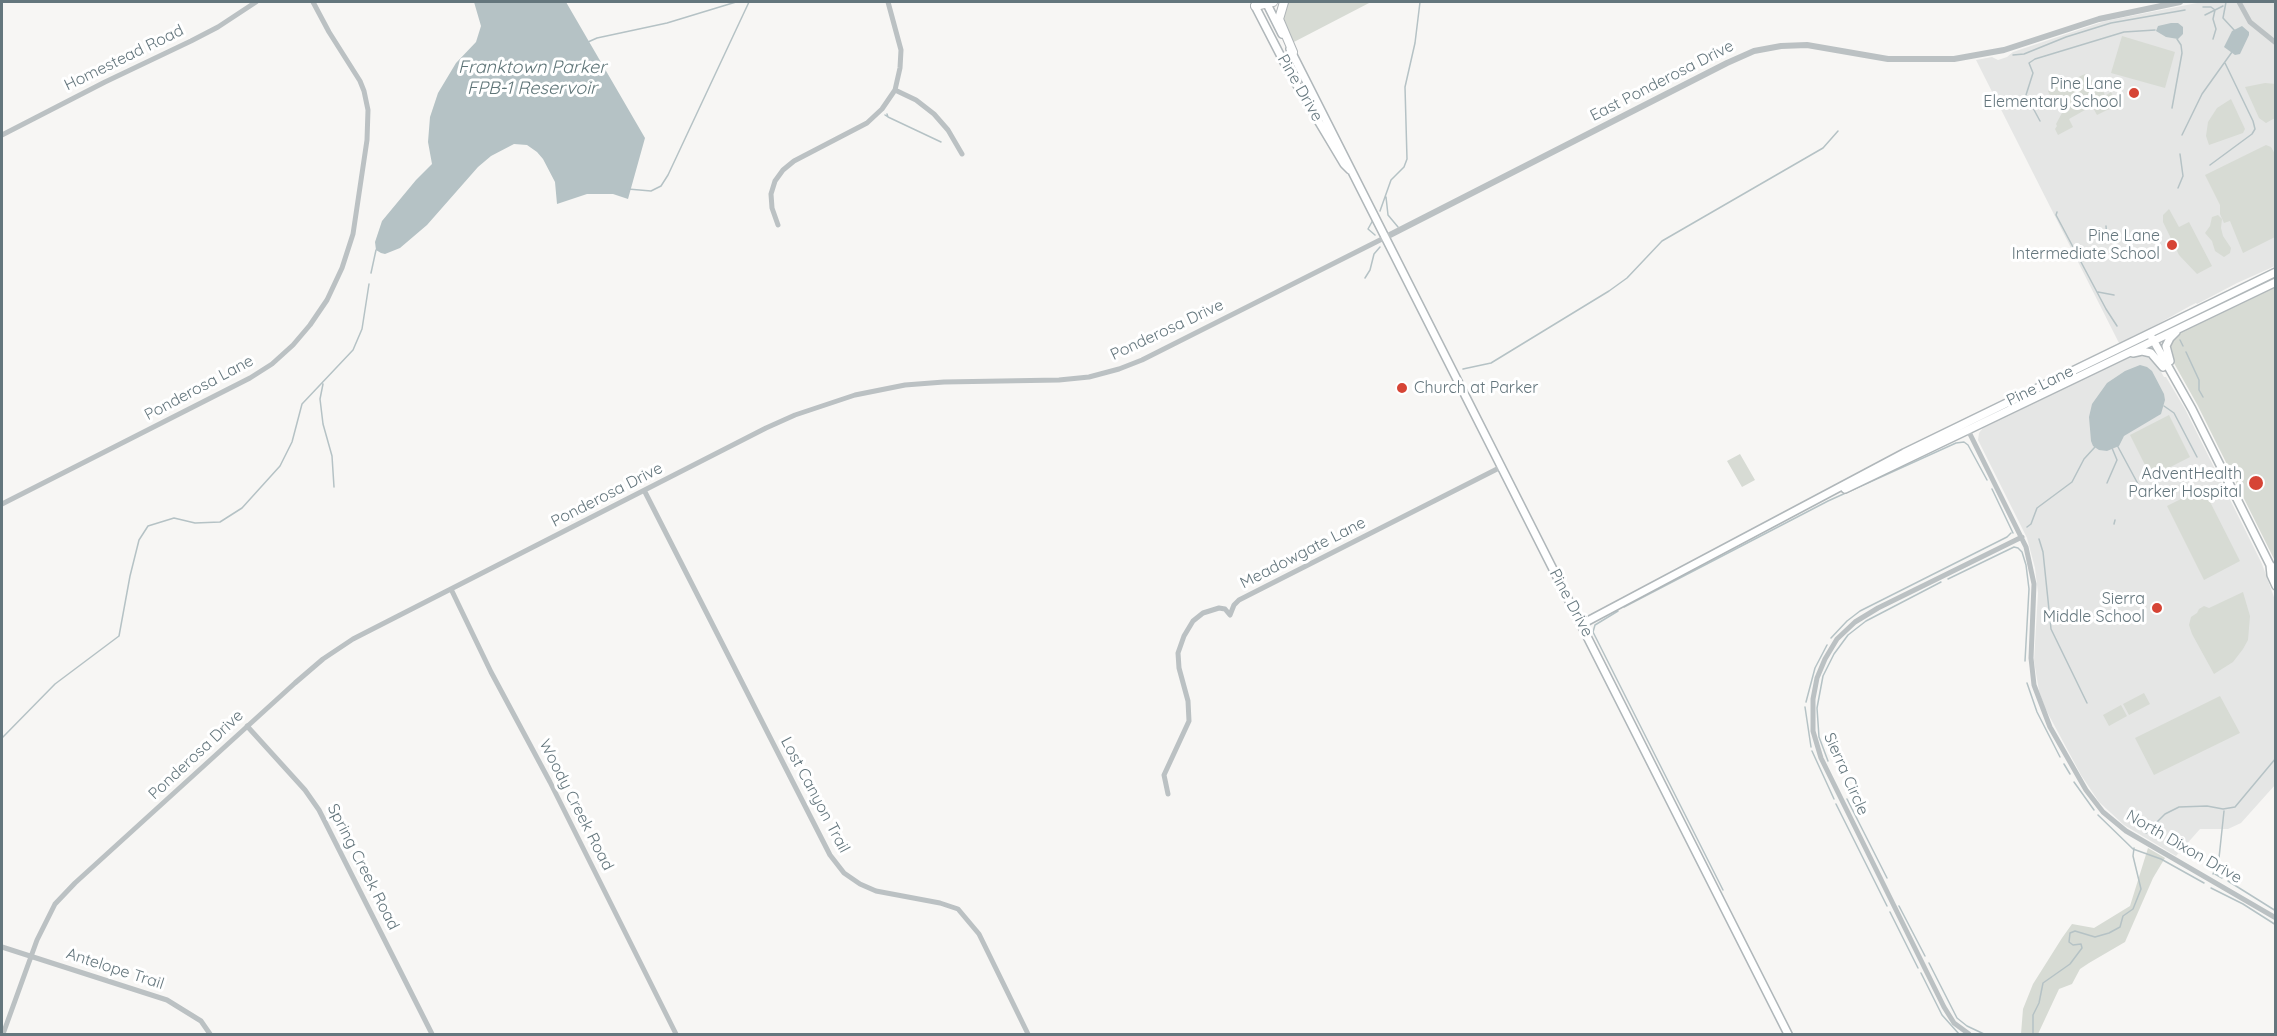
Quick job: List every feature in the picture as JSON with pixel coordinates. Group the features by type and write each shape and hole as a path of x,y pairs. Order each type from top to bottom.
{"main road":[{"path":"1284,2 1279,19 1293,52"},
{"name":"Pine Drive","path":"1262,3 1293,52 1788,1035"},
{"name":"Pine Drive","path":"1262,3 1289,72 1344,164 1352,172"},
{"name":"Pine Lane","path":"1966,427 2077,379 2151,337 2276,272"},
{"name":"Pine Lane","path":"1582,624 1807,506 1966,427 2151,337 2216,312 2276,282"},
{"path":"2186,399 2187,391 2167,354 2167,342 2174,334 2216,312"},
{"path":"2151,337 2186,399 2273,568 2271,575 2276,586"},
{"path":"2077,379 2135,352 2145,351 2157,358 2179,396 2186,399"}],"street":[{"name":"Homestead Road","path":"2,135 218,27 256,2"},
{"name":"Ponderosa Lane","path":"2,504 256,375 293,345 327,300 342,268 352,234 367,140 368,110 360,81 313,2"},
{"path":"778,225 772,208 771,194 775,181 783,170 794,161 867,123 882,109 895,90 901,50 888,2"},
{"name":"East Ponderosa Drive","path":"1386,237 1726,63 1754,51 1799,45 1901,60 1973,57 2019,46 2099,19 2180,2"},
{"path":"2239,2 2250,22 2276,43"},
{"path":"895,90 916,100 934,114 948,130 962,154"},
{"name":"Ponderosa Drive","path":"3,1035 30,956 48,914 66,892 247,726 334,651 782,420 855,395 933,382 1059,380 1089,377 1119,369 1142,360 1386,237"},
{"name":"North Dixon Drive","path":"1966,427 2022,537 2030,558 2034,584 2031,658 2034,685 2050,727 2086,790 2103,812 2131,834 2276,918"},
{"name":"Meadowgate Lane","path":"1168,794 1164,775 1189,720 1188,701 1179,668 1179,653 1184,636 1193,621 1203,613 1219,608 1225,609 1230,615 1239,600 1501,467"},
{"name":"Lost Canyon Trail","path":"645,492 830,855 844,873 876,891 940,903 958,909 973,926 985,945 1028,1035"},
{"name":"Sierra Circle","path":"1970,1035 1954,1023 1944,1007 1821,758 1813,735 1812,704 1815,685 1825,659 1839,637 1855,622 1878,608 2022,537"},
{"name":"Woody Creek Road","path":"451,589 676,1035"},
{"name":"Spring Creek Road","path":"247,726 305,790 319,809 432,1035"},
{"name":"Antelope Trail","path":"2,947 166,1000 201,1021 210,1035"}],"shaded area":[{"path":"1287,2 1371,2 1292,43 1282,21"},
{"path":"2202,2 2275,2 2275,266 2190,306 2120,345 1976,60 1992,57 1998,60 2013,52 2105,21"},
{"path":"2122,36 2175,52 2165,88 2111,73"},
{"path":"2085,74 2103,90 2105,96 2111,92 2117,105 2097,115 2092,106 2069,119 2073,127 2058,135 2055,129 2062,113 2056,108 2048,91"},
{"path":"2265,83 2276,84 2275,118 2266,123 2259,118 2245,87"},
{"path":"2231,99 2245,129 2243,133 2209,145 2206,136 2208,122 2217,108"},
{"path":"2266,145 2271,147 2275,154 2275,237 2243,253 2230,221 2224,223 2220,214 2220,205 2205,175"},
{"path":"2169,209 2179,227 2189,222 2212,266 2197,274 2179,255 2163,222 2163,215"},
{"path":"2218,215 2222,219 2223,236 2231,248 2230,253 2224,257 2215,251 2212,241 2205,233 2212,217"},
{"name":"AdventHealth Parker Hospital","path":"2275,287 2275,561 2198,406 2170,356 2169,348 2174,337 2180,333"},
{"name":"Sierra Middle School","path":"2129,357 2148,357 2156,363 2185,409 2262,564 2275,600 2275,785 2241,823 2228,829 2200,829 2176,856 2124,825 2099,802 2081,775 2045,708 2039,691 2034,661 2038,593 2035,568 2027,538 1978,440 1983,428"},
{"path":"2169,415 2190,457 2151,477 2130,435"},
{"path":"1740,454 1755,480 1742,487 1727,461"},
{"path":"2203,488 2240,561 2204,580 2167,506"},
{"path":"2243,592 2250,616 2248,640 2233,662 2214,674 2192,634 2189,625 2191,617 2204,606 2209,608"},
{"path":"2144,693 2150,704 2129,715 2123,704"},
{"path":"2220,696 2240,733 2154,775 2135,738"},
{"path":"2121,705 2127,716 2109,726 2103,715"},
{"path":"2148,848 2165,858 2153,878 2125,942 2080,969 2072,984 2059,989 2038,1034 2021,1034 2023,1009 2033,984 2062,938 2072,924 2094,928 2130,906"}],"water":[{"name":"Franktown Parker FPB-1 Reservoir","path":"474,2 566,2 645,138 628,199 613,194 587,194 557,204 555,182 543,159 527,145 514,144 491,156 478,167 427,225 400,248 385,254 381,253 376,250 375,242 382,221 432,164 428,142 430,117 438,93 456,63 476,42 481,26"},
{"path":"2178,23 2183,27 2183,34 2178,39 2166,37 2156,31 2158,26"},
{"path":"2242,26 2249,32 2249,35 2240,54 2235,55 2224,47 2232,31"},
{"path":"2140,365 2152,371 2164,394 2165,400 2161,414 2124,436 2119,446 2107,451 2099,450 2093,446 2091,441 2089,417 2092,404 2107,383 2125,371"}],"waterway":[{"path":"588,42 667,23 736,2"},
{"path":"628,189 651,191 661,186 749,2"},
{"path":"1380,211 1391,180 1404,167 1407,159 1405,87 1415,43 1420,2"},
{"path":"2226,2 2223,18 2235,31"},
{"path":"2205,15 2223,6"},
{"path":"2203,7 2211,7 2215,10 2213,19 2216,29 2213,39"},
{"path":"2013,55 2024,54 2066,37 2111,23 2185,10"},
{"path":"2040,121 2026,95 2033,73 2029,63 2035,59 2124,32 2155,30"},
{"path":"2172,108 2182,53 2177,39"},
{"path":"2182,135 2202,94 2232,52"},
{"path":"2210,165 2252,134 2255,129 2225,63"},
{"path":"885,115 888,117 887,114"},
{"path":"888,117 941,142"},
{"path":"1463,369 1491,363 1609,291 1627,278 1662,241 1823,148 1838,131"},
{"path":"2178,188 2183,176 2180,154"},
{"path":"1386,197 1388,215 1398,227"},
{"path":"2057,212 2056,215 2117,326"},
{"path":"1373,220 1368,229 1375,235"},
{"path":"2106,226 2107,240"},
{"path":"1365,278 1370,270 1374,254 1380,247"},
{"path":"371,273 376,250"},
{"path":"2,738 55,684 119,636 139,540 148,526 174,518 195,523 220,522 242,508 280,466 292,442 302,404 353,350 362,329 369,284"},
{"path":"2098,292 2114,295"},
{"path":"2180,340 2183,346"},
{"path":"2186,352 2199,380 2199,390 2203,397"},
{"path":"323,384 320,399 323,424 332,456 334,487"},
{"path":"2164,406 2174,413 2197,457"},
{"path":"1624,607 1828,501 1956,443 1964,442 1968,445 1987,480"},
{"path":"2117,445 2138,484"},
{"path":"2027,527 2031,524 2037,508 2072,482 2084,459 2095,447"},
{"path":"2107,483 2117,460 2112,448"},
{"path":"1992,489 2013,533"},
{"path":"2141,490 2143,494"},
{"path":"2114,524 2115,520"},
{"path":"1831,638 1860,611 2011,533"},
{"path":"2039,539 2043,552 2051,629 2087,703"},
{"path":"1948,579 2014,547 2018,548"},
{"path":"2018,548 2022,552 2026,565 2029,589 2025,661"},
{"path":"1828,761 1819,737 1817,708 1823,676 1834,654 1848,635 1866,621 1941,582"},
{"path":"1618,611 1595,625 1593,632 1723,890"},
{"path":"1806,702 1815,668 1827,645"},
{"path":"2027,683 2037,712 2060,757"},
{"path":"1805,707 1811,747"},
{"path":"1812,751 1834,799"},
{"path":"2146,833 2165,814 2179,807 2207,806 2223,809 2235,807 2276,758"},
{"path":"2064,764 2070,774"},
{"path":"2074,782 2094,810"},
{"path":"1847,799 1887,878"},
{"path":"1836,804 1887,906"},
{"path":"2213,874 2219,858 2224,811"},
{"path":"2098,815 2133,849 2161,859 2204,883"},
{"path":"2033,1034 2033,1015 2039,1003 2043,983 2070,964 2082,948 2081,944 2073,945 2069,942 2070,933 2075,931 2095,937 2109,933 2120,927 2123,916 2133,909 2141,889 2133,856 2134,848"},
{"path":"2215,874 2222,878"},
{"path":"2228,881 2276,911"},
{"path":"2211,888 2243,904 2276,925"},
{"path":"1899,906 1925,956"},
{"path":"1890,912 1918,968"},
{"path":"1929,963 1957,1018 1984,1034"},
{"path":"1921,973 1942,1015 1959,1034"}],"place":[{"name":"Pine Lane Elementary School","path":"2134,93"},
{"name":"Pine Lane Intermediate School","path":"2172,245"},
{"name":"Church at Parker","path":"1402,388"},
{"name":"AdventHealth Parker Hospital","path":"2256,483"},
{"name":"Sierra Middle School","path":"2157,608"}]}
